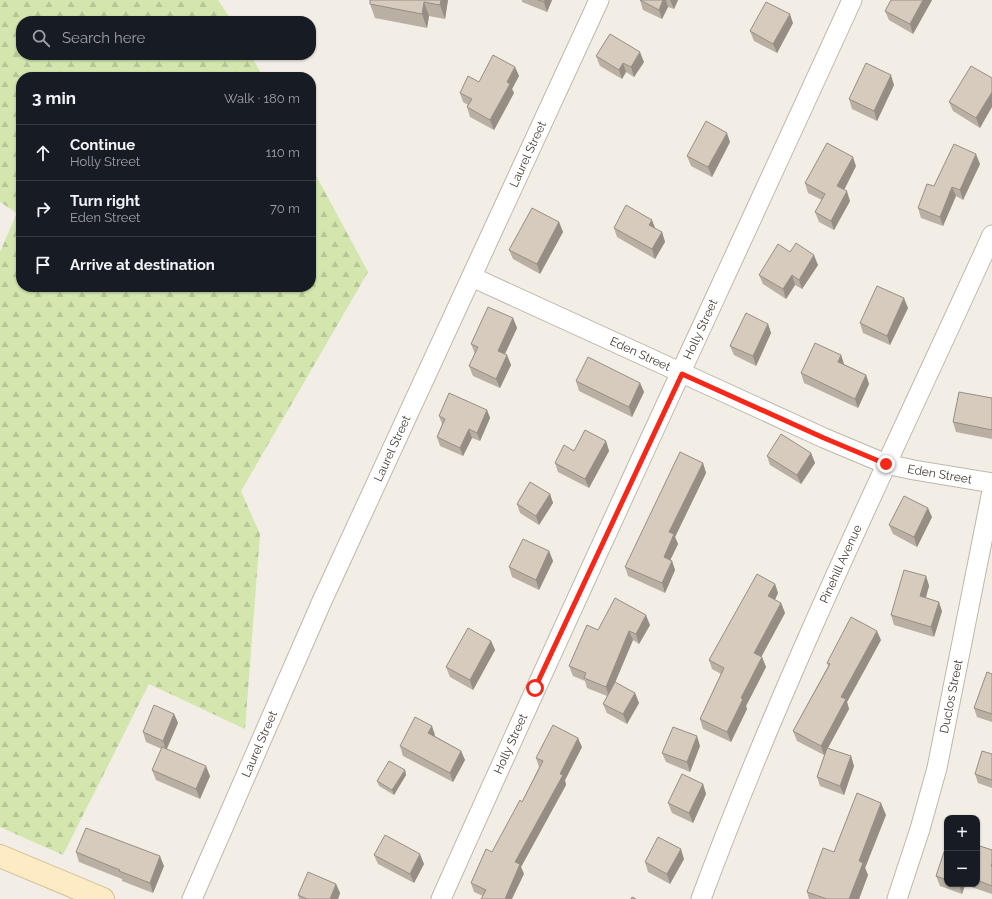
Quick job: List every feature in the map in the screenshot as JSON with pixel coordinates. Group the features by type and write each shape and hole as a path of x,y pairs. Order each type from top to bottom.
{"street":[{"name":"Laurel Street","path":"192,899 322,601 599,0"},
{"name":"Holly Street","path":"441,899 535,688 682,374 852,0"},
{"name":"Pinehill Avenue","path":"701,899 728,826 823,601 992,235"},
{"name":"Eden Street","path":"472,277 682,374 824,438 886,464 992,483"},
{"name":"Duclos Street","path":"897,899 920,829 937,768 992,491"},
{"path":"0,856 103,899"}],"green space":[{"path":"0,0 218,0 229,16 16,16 16,60 254,60 260,72 16,72 16,212 0,202"},
{"path":"316,175 368,272 241,491 260,534 245,729 149,684 63,855 0,827 0,252 16,215 16,292 316,292"}],"building":[{"path":"370,0 441,0 440,5 424,2 422,14 370,4"},
{"path":"640,0 663,0 659,10"},
{"path":"891,0 923,0 910,24 885,11"},
{"path":"766,2 790,14 773,44 750,31"},
{"path":"610,34 640,52 631,67 623,63 619,70 596,56"},
{"path":"493,55 515,67 507,82 510,84 490,120 467,107 472,99 460,93 468,76 479,82"},
{"path":"866,63 891,75 874,111 849,99"},
{"path":"971,66 992,78 992,92 976,118 949,102"},
{"path":"706,121 727,133 708,167 687,156"},
{"path":"827,143 853,157 837,186 847,191 831,221 815,212 825,194 805,183"},
{"path":"954,144 976,154 960,190 952,187 940,217 918,208 927,184 934,186"},
{"path":"626,205 652,220 649,225 662,232 652,249 614,228"},
{"path":"532,208 559,222 537,264 509,250"},
{"path":"796,243 814,255 799,280 792,275 783,289 759,275 778,244 790,252"},
{"path":"877,286 904,298 887,336 860,323"},
{"path":"488,307 513,318 498,351 507,355 496,379 469,366 478,347 471,344"},
{"path":"746,313 768,324 753,356 730,346"},
{"path":"815,343 841,355 838,362 866,375 855,399 801,373"},
{"path":"588,357 640,383 629,407 576,381"},
{"path":"959,392 992,398 992,430 953,422"},
{"path":"449,393 487,410 477,433 469,429 460,448 437,437 445,419 439,416"},
{"path":"585,430 606,441 585,479 555,463 564,445 574,451"},
{"path":"781,434 811,453 797,475 767,456"},
{"path":"680,452 703,463 669,532 674,534 664,557 672,561 662,583 625,567"},
{"path":"530,482 550,494 536,516 517,504"},
{"path":"904,496 928,508 914,537 889,525"},
{"path":"523,539 549,551 536,580 509,567"},
{"path":"904,570 926,576 920,596 939,602 931,627 891,615"},
{"path":"757,574 775,584 768,596 781,603 754,653 762,657 741,698 743,699 727,732 700,719 724,668 709,660"},
{"path":"615,598 646,615 636,634 629,631 606,687 584,678 586,673 569,666 587,625 598,630"},
{"path":"851,617 877,631 841,697 846,699 821,746 793,731 830,664 827,663"},
{"path":"468,628 491,641 470,680 446,667"},
{"path":"987,672 992,674 992,714 974,708"},
{"path":"615,682 635,693 623,714 603,704"},
{"path":"154,705 174,714 163,741 143,732"},
{"path":"415,717 432,726 428,733 461,751 450,773 400,746"},
{"path":"553,725 578,738 560,774 563,775 515,862 520,864 505,899 481,899 486,890 471,883 486,849 492,852 520,800 522,802 543,761 536,758"},
{"path":"673,727 697,736 687,762 662,753"},
{"path":"162,747 206,766 196,789 152,770"},
{"path":"827,748 851,756 840,786 817,777"},
{"path":"982,751 992,754 992,780 975,774"},
{"path":"389,761 405,770 392,790 377,781"},
{"path":"682,774 703,784 689,813 668,803"},
{"path":"857,793 881,803 859,861 863,863 849,899 827,899 807,892 823,848 834,852"},
{"path":"86,828 160,856 150,883 76,852"},
{"path":"385,835 420,854 410,874 374,855"},
{"path":"658,837 681,849 667,874 645,862"},
{"path":"980,846 992,850 992,886 980,881"},
{"path":"944,852 944,879 936,876"},
{"path":"308,872 336,884 330,899 307,899 298,895"}],"route":[{"path":"535,688 682,374 824,438 886,464"}]}
